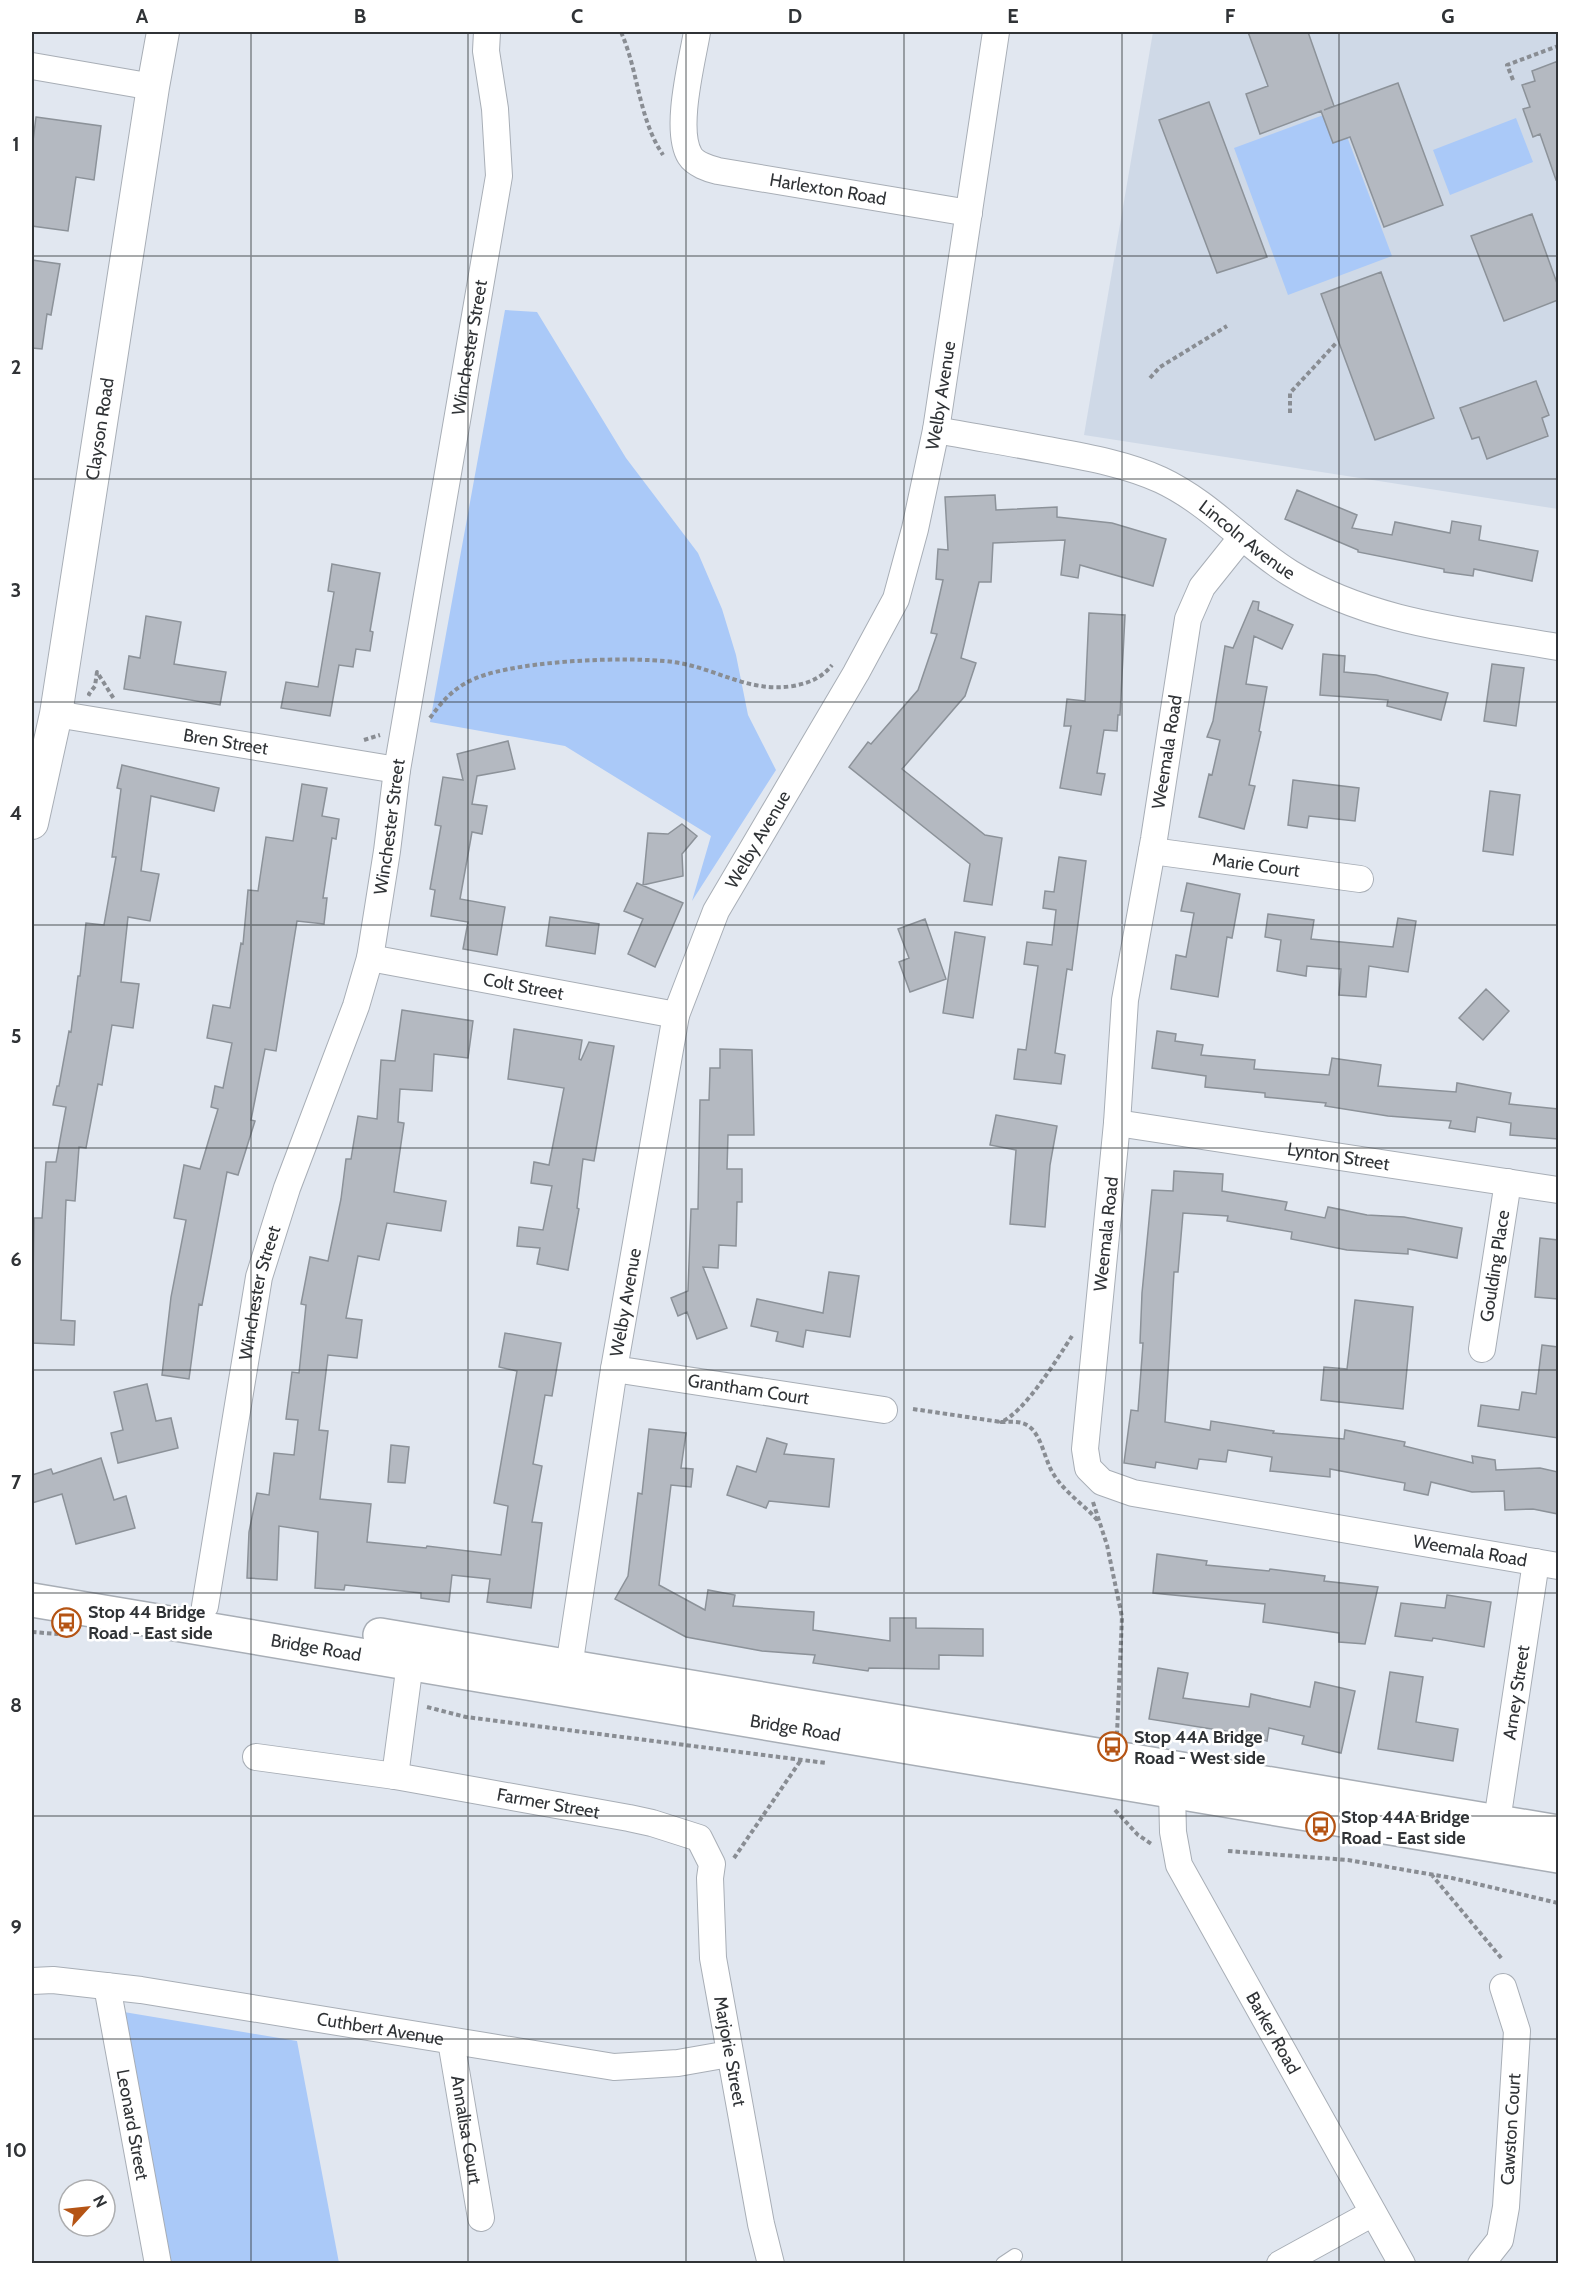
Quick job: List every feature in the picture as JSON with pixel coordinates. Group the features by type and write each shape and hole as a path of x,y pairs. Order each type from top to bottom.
{"main road":[{"name":"Bridge Road","path":"32,1577 410,1664 567,1678 1117,1758 1172,1780"},
{"name":"Bridge Road","path":"32,1600 203,1617 1493,1833 1558,1832"},
{"name":"Bridge Road","path":"1493,1833 1558,1857"}],"street":[{"name":"Clayson Road","path":"32,823 56,714 163,32"},
{"name":"Winchester Street","path":"203,1617 259,1277 287,1188 356,1006 370,958 397,770 499,176 495,109 486,51 487,32"},
{"name":"Harlexton Road","path":"697,32 683,121 683,137 691,158 707,168 718,171 969,213"},
{"name":"Welby Avenue","path":"567,1678 614,1370 676,1015 716,911 856,673 896,599 915,529 936,430 996,32"},
{"path":"32,66 153,87"},
{"name":"Lincoln Avenue","path":"936,430 1091,458 1133,469 1163,481 1205,507 1289,573 1323,591 1391,617 1558,647"},
{"name":"Weemala Road","path":"1242,537 1202,587 1188,619 1152,851 1125,1000 1117,1123 1085,1449 1088,1468 1102,1482 1133,1493 1547,1564"},
{"name":"Bren Street","path":"56,714 397,770"},
{"name":"Marie Court","path":"1152,851 1360,879"},
{"name":"Colt Street","path":"370,958 676,1015"},
{"name":"Lynton Street","path":"1117,1123 1558,1190"},
{"name":"Goulding Place","path":"1482,1349 1508,1182"},
{"name":"Grantham Court","path":"614,1370 884,1410"},
{"name":"Arney Street","path":"1493,1833 1547,1564"},
{"path":"395,1776 410,1664"},
{"name":"Farmer Street","path":"256,1757 395,1776 652,1823 699,1838"},
{"name":"Barker Road","path":"1172,1780 1173,1832 1179,1864 1402,2264"},
{"name":"Marjorie Street","path":"699,1838 712,1864 710,1878 713,1958 761,2224 771,2264"},
{"name":"Cuthbert Avenue","path":"32,1981 53,1980 107,1986 614,2067 678,2063 729,2054"},
{"name":"Leonard Street","path":"107,1986 158,2264"},
{"name":"Cawston Court","path":"1480,2264 1500,2240 1506,2207 1517,2031 1503,1987"},
{"name":"Annalisa Court","path":"451,2041 481,2218"},
{"path":"1280,2264 1373,2213"}],"path":[{"path":"1513,80 1507,65 1558,46"},
{"path":"1150,378 1160,367 1227,326"},
{"path":"1290,413 1290,393 1337,342"},
{"path":"428,721 442,701 465,683 502,670 636,658 676,662 705,669 745,684 766,688 807,683 825,674 835,660"},
{"path":"97,696 89,694 95,686 97,672 114,699"},
{"path":"105,697 126,701"},
{"path":"360,741 383,734"},
{"path":"1001,1422 1010,1418 1045,1376 1077,1329"},
{"path":"913,1409 1001,1422 1020,1421 1031,1428 1038,1437 1054,1476 1071,1496 1102,1525"},
{"path":"1095,1475 1086,1485 1102,1525 1122,1617 1117,1758"},
{"path":"32,1632 64,1635"},
{"path":"404,1701 466,1717 834,1764"},
{"path":"732,1867 735,1857 801,1760"},
{"path":"1114,1809 1138,1835 1157,1848"},
{"path":"1228,1851 1347,1860 1431,1874 1558,1903"},
{"path":"1431,1874 1502,1959"}],"shaded area":[{"path":"1153,32 1558,32 1558,509 1084,435"},
{"path":"1337,110 1392,256 1288,295 1234,148"},
{"path":"1516,118 1533,162 1450,195 1433,150"},
{"path":"505,310 537,312 626,458 698,553 722,609 736,655 748,715 776,770 692,901 711,836 565,746 430,722"},
{"path":"112,2010 297,2041 339,2263 158,2263"}],"building":[{"path":"1248,32 1308,32 1334,106 1324,110 1398,83 1443,205 1384,227 1350,137 1333,143 1321,111 1260,134 1246,94 1268,86"},
{"path":"1558,61 1558,179 1556,180 1540,134 1533,137 1523,109 1530,107 1522,85 1535,81 1532,71"},
{"path":"1209,102 1267,257 1217,273 1159,120"},
{"path":"36,117 101,126 94,180 76,177 68,231 32,226 32,149"},
{"path":"1532,214 1558,286 1558,300 1504,321 1471,236"},
{"path":"32,260 60,264 51,315 47,314 42,349 32,348"},
{"path":"1381,272 1434,418 1375,440 1321,294"},
{"path":"1536,381 1549,415 1542,418 1548,436 1487,459 1479,437 1472,439 1460,408"},
{"path":"1297,490 1357,515 1352,528 1392,535 1395,522 1450,533 1452,521 1481,526 1479,540 1538,551 1532,581 1474,569 1473,576 1444,572 1444,569 1358,552 1358,550 1285,519"},
{"path":"995,495 996,510 1057,507 1057,517 1112,523 1166,539 1153,586 1080,565 1078,578 1061,575 1065,540 993,543 991,582 979,582 961,658 976,663 965,696 902,769 985,835 1002,838 992,905 964,901 970,864 849,767 868,742 871,744 918,690 937,634 931,633 943,580 936,579 938,549 948,550 945,497"},
{"path":"332,564 380,573 370,631 373,632 370,651 356,649 353,667 339,665 330,716 281,708 286,682 318,687 334,592 328,591"},
{"path":"1253,601 1259,602 1258,610 1293,625 1282,649 1254,636 1246,684 1267,687 1259,731 1261,732 1249,785 1255,786 1244,829 1199,817 1220,740 1207,737 1213,721 1225,646 1233,648"},
{"path":"1089,613 1125,615 1120,715 1118,715 1117,731 1104,730 1097,773 1105,774 1101,795 1060,788 1071,726 1064,726 1067,699 1085,701"},
{"path":"146,616 181,622 174,664 226,672 220,705 124,689 129,656 140,658"},
{"path":"1323,654 1345,656 1344,672 1376,675 1448,693 1441,720 1387,706 1388,700 1320,695"},
{"path":"1492,664 1524,668 1516,726 1484,721"},
{"path":"508,741 515,769 477,776 472,804 487,806 482,834 472,832 460,899 505,907 497,955 463,949 468,922 431,916 435,890 430,889 441,826 435,825 443,777 463,780 457,754"},
{"path":"122,765 219,788 214,811 151,796 141,871 159,874 150,921 128,917 121,982 139,984 133,1028 112,1025 102,1085 98,1084 86,1148 79,1147 75,1201 66,1200 61,1320 75,1321 74,1345 32,1343 34,1218 42,1218 46,1162 56,1162 66,1107 53,1105 57,1086 59,1086 69,1031 71,1032 86,923 104,925 116,857 112,857 121,789 117,788"},
{"path":"1293,780 1359,788 1355,821 1309,816 1307,828 1288,825"},
{"path":"302,784 327,788 322,816 339,819 336,839 332,838 323,898 327,898 324,924 297,921 276,1051 265,1049 251,1120 255,1121 238,1175 227,1172 202,1305 199,1304 189,1379 162,1375 171,1297 186,1220 174,1218 184,1165 200,1169 218,1109 211,1107 215,1086 223,1088 232,1043 207,1038 213,1005 230,1008 241,943 243,944 248,890 258,891 266,837 293,841"},
{"path":"1490,791 1520,795 1513,855 1483,851"},
{"path":"682,824 697,836 682,854 683,876 643,885 648,833 668,834"},
{"path":"1059,857 1086,861 1072,970 1067,969 1055,1053 1065,1055 1061,1084 1014,1079 1018,1049 1026,1050 1038,966 1024,964 1027,942 1052,945 1056,910 1043,908 1045,891 1054,892"},
{"path":"637,883 683,903 655,967 628,954 643,919 624,911"},
{"path":"1187,883 1240,894 1232,938 1227,937 1218,997 1171,989 1176,955 1186,957 1194,913 1181,911"},
{"path":"1268,914 1314,920 1311,939 1393,947 1398,918 1416,921 1408,972 1369,966 1366,997 1339,995 1341,969 1307,966 1306,976 1277,971 1281,940 1265,937"},
{"path":"550,917 599,924 595,954 546,946"},
{"path":"925,919 946,979 910,992 899,962 909,958 898,929"},
{"path":"955,932 985,937 973,1018 943,1013"},
{"path":"1486,989 1509,1011 1483,1040 1459,1018"},
{"path":"402,1010 473,1021 468,1058 434,1054 432,1091 400,1089 398,1122 404,1123 394,1192 446,1201 441,1231 387,1223 379,1260 358,1256 346,1318 362,1320 357,1358 328,1355 319,1430 328,1431 320,1499 371,1504 367,1542 426,1548 427,1546 501,1555 508,1506 494,1503 517,1371 499,1367 505,1333 561,1343 552,1396 545,1395 533,1464 542,1466 532,1522 542,1523 531,1608 487,1602 490,1579 452,1575 449,1602 421,1598 421,1593 345,1585 344,1590 315,1588 318,1532 279,1526 277,1580 247,1578 249,1532 257,1493 269,1495 274,1453 294,1455 298,1420 286,1419 292,1372 299,1373 306,1305 301,1304 310,1257 328,1261 341,1199 346,1159 351,1159 358,1116 377,1119 381,1060 395,1061"},
{"path":"514,1029 582,1040 579,1059 581,1060 589,1042 614,1046 594,1161 583,1159 577,1208 579,1209 568,1270 537,1264 540,1248 517,1246 519,1227 543,1230 552,1186 531,1183 534,1162 549,1165 564,1088 508,1079"},
{"path":"1157,1031 1176,1034 1175,1041 1203,1045 1201,1055 1255,1060 1254,1069 1329,1075 1332,1058 1381,1065 1378,1086 1456,1092 1457,1083 1511,1093 1509,1104 1558,1109 1558,1139 1510,1135 1511,1123 1477,1117 1475,1132 1449,1128 1451,1121 1388,1116 1325,1106 1326,1103 1265,1097 1265,1093 1205,1087 1206,1076 1152,1068"},
{"path":"720,1049 752,1050 754,1135 728,1135 727,1169 742,1169 742,1202 737,1202 736,1246 719,1245 718,1268 703,1267 727,1328 697,1339 687,1312 678,1316 671,1298 688,1291 691,1209 698,1209 700,1100 709,1100 710,1068 720,1068"},
{"path":"996,1115 1057,1126 1050,1165 1045,1227 1010,1224 1016,1150 990,1145"},
{"path":"1174,1171 1223,1174 1222,1191 1287,1202 1285,1210 1325,1218 1328,1207 1367,1215 1404,1217 1462,1228 1457,1258 1408,1249 1408,1254 1347,1250 1291,1239 1292,1232 1227,1221 1228,1216 1183,1213 1178,1272 1174,1272 1165,1422 1210,1430 1211,1421 1274,1431 1273,1433 1344,1439 1345,1430 1405,1442 1404,1446 1473,1463 1472,1456 1495,1460 1496,1470 1540,1468 1558,1472 1558,1514 1533,1509 1505,1510 1504,1491 1472,1492 1431,1482 1428,1495 1404,1490 1405,1483 1330,1469 1330,1477 1270,1471 1272,1457 1228,1450 1226,1462 1199,1459 1197,1469 1156,1462 1155,1468 1124,1463 1131,1410 1138,1411 1143,1343 1140,1343 1142,1293 1152,1190 1173,1191"},
{"path":"1540,1238 1558,1240 1558,1299 1535,1297"},
{"path":"829,1272 859,1276 850,1337 806,1330 803,1347 776,1341 778,1332 751,1326 757,1299 823,1313"},
{"path":"1355,1300 1413,1307 1403,1409 1321,1400 1324,1367 1347,1369"},
{"path":"1542,1345 1558,1347 1558,1438 1478,1426 1481,1405 1519,1410 1522,1392 1536,1394"},
{"path":"147,1384 156,1421 171,1418 178,1448 118,1463 111,1433 123,1430 114,1392"},
{"path":"649,1429 686,1433 681,1468 693,1469 691,1487 671,1485 659,1585 705,1610 708,1590 735,1595 733,1606 814,1612 813,1630 890,1641 890,1618 916,1618 916,1628 983,1629 983,1656 939,1655 939,1669 869,1668 868,1671 813,1663 815,1655 762,1651 686,1637 615,1599 628,1576 638,1493 642,1494"},
{"path":"767,1438 787,1444 784,1454 834,1459 829,1507 769,1501 766,1508 727,1495 737,1466 756,1472"},
{"path":"391,1445 409,1447 405,1483 388,1482"},
{"path":"101,1458 114,1500 126,1496 135,1528 76,1544 62,1494 32,1503 32,1475 51,1469 53,1474"},
{"path":"1157,1554 1207,1561 1206,1565 1269,1571 1270,1569 1325,1576 1324,1581 1378,1587 1365,1644 1339,1642 1339,1633 1263,1622 1265,1604 1153,1593"},
{"path":"1447,1595 1491,1602 1484,1647 1433,1638 1432,1641 1395,1636 1401,1603 1445,1608"},
{"path":"1158,1668 1188,1673 1183,1698 1249,1707 1251,1694 1310,1707 1315,1682 1355,1691 1341,1753 1302,1744 1304,1736 1269,1728 1267,1741 1243,1734 1149,1719"},
{"path":"1390,1672 1423,1677 1416,1722 1458,1729 1453,1761 1378,1749"}],"place":[{"name":"Stop 44 Bridge Road - East side","path":"67,1622"},
{"name":"Stop 44A Bridge Road - West side","path":"1113,1747"},
{"name":"Stop 44A Bridge Road - East side","path":"1320,1827"}]}
